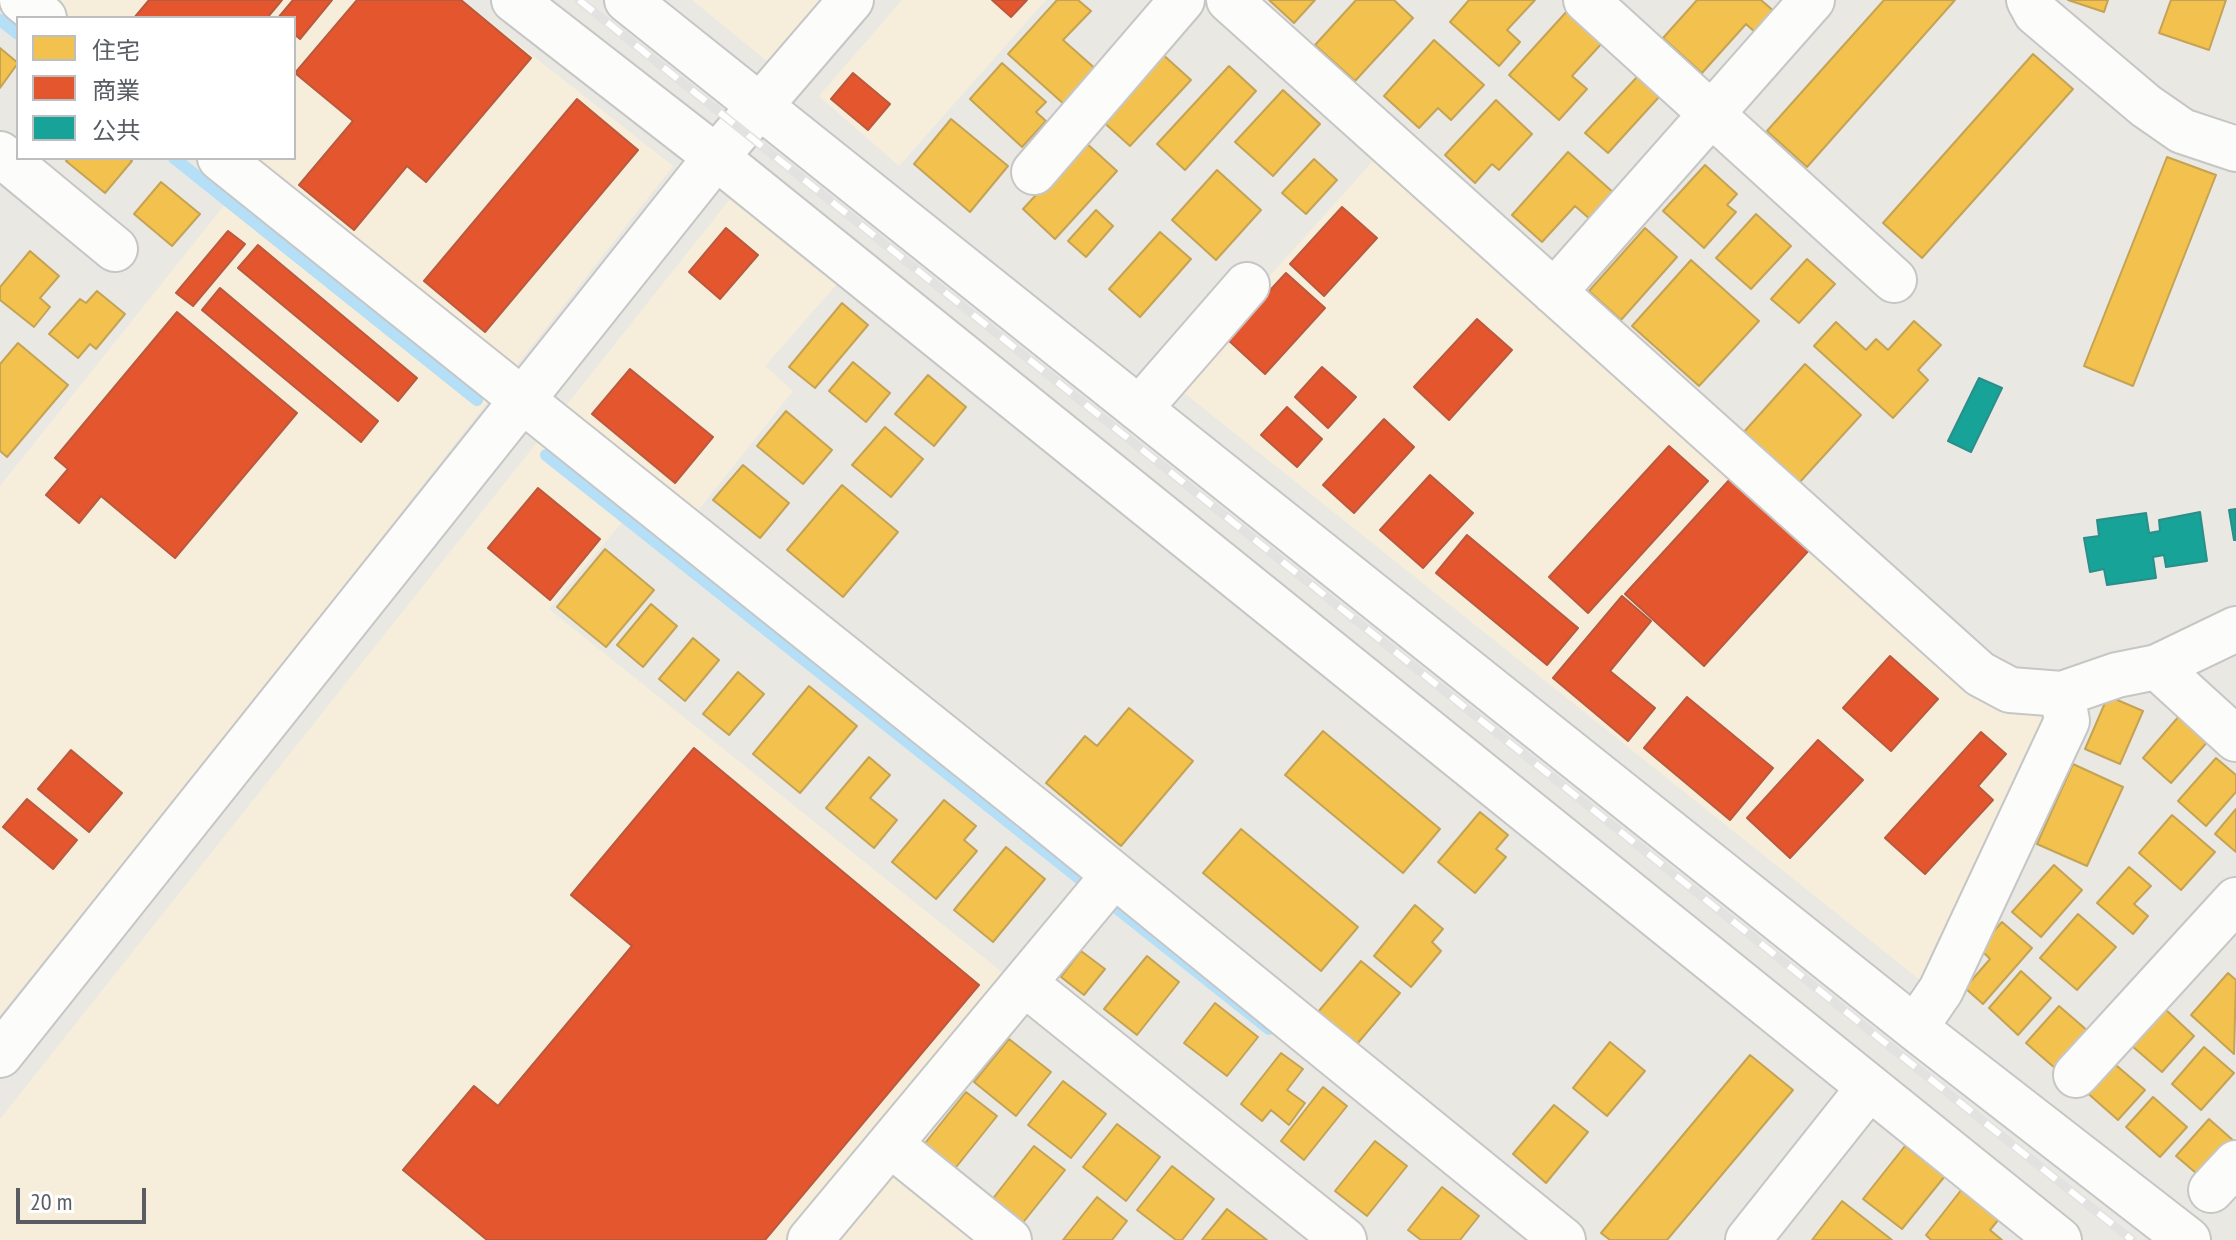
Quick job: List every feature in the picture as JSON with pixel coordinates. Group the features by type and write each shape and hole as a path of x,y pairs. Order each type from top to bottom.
{"street":[{"path":"22,0 42,16"},
{"path":"514,0 716,157 2059,1240"},
{"path":"627,0 1915,1028 2188,1240"},
{"path":"0,1055 716,157 851,0"},
{"path":"1034,172 1182,0"},
{"path":"1229,0 1980,674 2010,690 2062,694 2117,675 2157,667 2236,629"},
{"path":"1586,0 1894,280"},
{"path":"2029,0 2036,13 2146,106 2182,131 2236,149"},
{"path":"1554,292 1712,114 1800,4"},
{"path":"0,154 115,249"},
{"path":"223,160 523,400 1102,889 1563,1240"},
{"path":"1139,409 1247,285"},
{"path":"2157,667 2236,739"},
{"path":"1915,1028 1941,990 2067,721 2062,694"},
{"path":"810,1240 1102,889"},
{"path":"2076,1075 2236,900"},
{"path":"1024,983 1344,1240"},
{"path":"1748,1240 1868,1089"},
{"path":"890,1144 1009,1240"}],"shaded area":[{"path":"41,0 462,0 673,166 195,775 0,1015 0,486 250,173 235,160 296,160 296,16 61,16"},
{"path":"692,0 820,0 767,61"},
{"path":"902,0 1046,0 899,166 819,96"},
{"path":"1380,153 1976,683 2051,723 1925,984 1173,384"},
{"path":"730,199 837,284 765,366 793,391 674,541 634,508 549,609 1008,977 785,1240 0,1240 0,1119"},
{"path":"896,1167 980,1240 837,1240"}],"building: 住宅":[{"path":"1057,0 1078,0 1091,11 1063,40 1098,71 1066,106 1008,54"},
{"path":"1269,0 1315,0 1294,23"},
{"path":"1356,0 1394,0 1413,18 1355,81 1315,45"},
{"path":"1469,0 1535,0 1507,30 1520,42 1499,66 1450,22"},
{"path":"1697,0 1761,0 1776,13 1757,34 1746,24 1702,73 1663,38"},
{"path":"1884,0 1955,0 1807,167 1767,131"},
{"path":"2068,0 2108,0 2104,12"},
{"path":"2171,0 2226,0 2209,50 2159,33"},
{"path":"1568,10 1603,42 1572,76 1587,89 1559,120 1509,75"},
{"path":"1434,40 1484,85 1451,120 1438,108 1419,128 1384,96"},
{"path":"0,48 16,61 16,66 0,88"},
{"path":"1160,52 1191,80 1130,146 1100,119"},
{"path":"2033,54 2073,89 1922,258 1883,223"},
{"path":"1002,63 1046,102 1036,112 1046,121 1022,147 970,99"},
{"path":"1229,66 1256,91 1185,170 1157,144"},
{"path":"1637,77 1659,97 1608,153 1585,133"},
{"path":"1283,90 1320,124 1273,176 1235,142"},
{"path":"1496,100 1532,134 1499,170 1492,164 1475,183 1445,155"},
{"path":"951,119 1008,166 970,212 914,164"},
{"path":"1085,142 1117,171 1055,239 1023,209"},
{"path":"1568,152 1615,194 1591,220 1575,206 1542,242 1512,215"},
{"path":"2167,157 2216,175 2133,386 2084,366"},
{"path":"1314,159 1337,180 1306,214 1282,193"},
{"path":"131,160 132,161 105,193 66,161"},
{"path":"1705,165 1737,194 1727,205 1736,212 1704,248 1663,211"},
{"path":"1217,170 1261,210 1216,260 1172,220"},
{"path":"161,182 200,214 172,246 134,214"},
{"path":"1096,210 1113,226 1086,257 1068,241"},
{"path":"1756,214 1791,246 1751,289 1716,258"},
{"path":"1645,228 1677,257 1621,320 1589,291"},
{"path":"1160,232 1191,259 1140,317 1109,289"},
{"path":"30,251 59,276 40,298 50,307 34,327 0,300 0,287"},
{"path":"1807,259 1835,284 1799,323 1771,299"},
{"path":"1691,260 1759,321 1699,386 1632,326"},
{"path":"97,291 125,314 96,349 90,344 78,358 49,334 80,299 86,303"},
{"path":"842,303 868,325 815,388 789,367"},
{"path":"1914,321 1941,345 1918,370 1928,380 1893,418 1814,346 1836,322 1866,350 1876,339 1888,350"},
{"path":"18,343 68,385 7,457 0,451 0,364"},
{"path":"853,362 890,393 866,422 829,391"},
{"path":"1805,364 1861,415 1799,483 1743,433"},
{"path":"928,375 966,407 934,446 895,414"},
{"path":"786,411 832,450 803,484 757,446"},
{"path":"885,427 923,459 891,497 852,465"},
{"path":"743,465 789,503 760,538 713,500"},
{"path":"842,485 898,532 843,597 787,550"},
{"path":"605,549 654,590 606,647 557,607"},
{"path":"651,604 677,626 643,667 617,645"},
{"path":"693,638 719,660 685,701 659,679"},
{"path":"738,672 764,694 729,735 703,714"},
{"path":"809,686 857,726 800,793 753,754"},
{"path":"2108,696 2143,711 2120,764 2085,749"},
{"path":"1129,708 1193,761 1121,846 1046,783 1085,736 1097,746"},
{"path":"2180,715 2209,740 2171,783 2143,758"},
{"path":"1323,731 1440,829 1403,873 1285,775"},
{"path":"869,757 890,775 870,798 897,820 874,848 826,808"},
{"path":"2216,758 2236,775 2236,792 2206,826 2178,801"},
{"path":"2073,764 2123,787 2087,866 2037,844"},
{"path":"944,800 976,826 964,840 977,851 936,899 892,862"},
{"path":"2236,809 2236,852 2215,834"},
{"path":"1480,812 1508,835 1496,849 1506,857 1475,893 1438,862"},
{"path":"2172,815 2215,852 2181,890 2139,853"},
{"path":"1241,829 1358,927 1321,971 1203,873"},
{"path":"1006,847 1045,879 993,942 954,910"},
{"path":"2054,865 2082,890 2041,937 2012,912"},
{"path":"2129,867 2151,886 2134,904 2148,916 2133,934 2097,903"},
{"path":"1415,905 1443,929 1432,942 1441,951 1411,987 1374,956"},
{"path":"2078,914 2116,947 2077,990 2040,958"},
{"path":"2002,922 2032,948 1983,1004 1965,988 1990,959 1979,948"},
{"path":"1081,951 1105,969 1084,995 1061,977"},
{"path":"1147,956 1179,982 1137,1035 1104,1009"},
{"path":"1361,961 1400,993 1357,1044 1318,1012"},
{"path":"2021,971 2051,998 2018,1035 1989,1008"},
{"path":"2228,973 2236,980 2234,1054 2191,1015"},
{"path":"1215,1003 1258,1037 1227,1076 1184,1043"},
{"path":"2059,1006 2089,1032 2056,1069 2026,1043"},
{"path":"2165,1009 2194,1036 2162,1072 2132,1046"},
{"path":"1009,1039 1051,1072 1016,1116 974,1082"},
{"path":"1610,1042 1645,1071 1607,1116 1573,1088"},
{"path":"2204,1047 2234,1073 2201,1110 2172,1084"},
{"path":"1281,1053 1303,1069 1287,1090 1305,1103 1289,1125 1271,1110 1262,1121 1241,1104"},
{"path":"1750,1055 1793,1090 1667,1240 1610,1240 1601,1233"},
{"path":"2110,1060 2145,1090 2118,1120 2084,1090"},
{"path":"1063,1081 1106,1114 1071,1158 1028,1125"},
{"path":"1323,1087 1347,1106 1304,1160 1281,1141"},
{"path":"966,1092 997,1116 953,1171 922,1147"},
{"path":"2153,1097 2187,1127 2160,1157 2126,1127"},
{"path":"1554,1105 1588,1132 1546,1183 1513,1154"},
{"path":"2209,1119 2235,1142 2203,1179 2176,1156"},
{"path":"1117,1124 1160,1157 1126,1201 1083,1167"},
{"path":"1375,1141 1407,1166 1367,1216 1335,1191"},
{"path":"1034,1146 1065,1170 1021,1225 991,1201"},
{"path":"1905,1146 1945,1176 1902,1229 1863,1199"},
{"path":"1172,1166 1214,1199 1182,1240 1176,1240 1137,1210"},
{"path":"1442,1187 1479,1216 1460,1240 1421,1240 1408,1230"},
{"path":"1962,1189 1999,1219 1990,1230 2002,1240 1931,1240 1926,1235"},
{"path":"1097,1197 1127,1221 1112,1240 1063,1240"},
{"path":"1842,1201 1892,1240 1812,1240"},
{"path":"1227,1209 1267,1240 1202,1240"}],"building: 商業":[{"path":"149,0 282,0 269,16 136,16"},
{"path":"293,0 332,0 300,39 296,36 296,16 280,16"},
{"path":"357,0 461,0 531,58 426,182 407,166 354,230 299,185 353,121 296,72"},
{"path":"992,0 1027,0 1011,17"},
{"path":"853,73 890,104 868,130 831,99"},
{"path":"577,99 638,150 485,332 424,281"},
{"path":"1342,207 1377,238 1324,296 1290,264"},
{"path":"726,228 758,255 720,299 689,272"},
{"path":"228,231 245,244 193,306 176,293"},
{"path":"258,245 417,378 398,401 238,268"},
{"path":"1286,273 1325,308 1265,374 1226,338"},
{"path":"220,288 378,421 361,442 202,310"},
{"path":"177,312 297,413 175,558 101,496 79,523 46,495 68,469 55,458"},
{"path":"1477,319 1512,350 1449,420 1414,387"},
{"path":"1322,367 1356,397 1328,428 1295,397"},
{"path":"630,369 713,437 675,483 592,414"},
{"path":"1287,407 1322,439 1297,467 1261,435"},
{"path":"1384,419 1414,447 1354,513 1323,485"},
{"path":"1669,446 1708,481 1588,613 1549,577"},
{"path":"1430,475 1473,513 1423,568 1380,530"},
{"path":"1731,478 1810,549 1704,666 1625,594"},
{"path":"538,488 600,539 550,600 488,548"},
{"path":"1467,535 1578,628 1547,665 1436,573"},
{"path":"1622,596 1651,621 1610,671 1655,708 1628,741 1553,678"},
{"path":"1890,656 1938,699 1891,751 1843,708"},
{"path":"1687,697 1773,768 1730,820 1644,748"},
{"path":"1981,732 2006,754 1978,786 1993,800 1925,874 1885,838"},
{"path":"1818,740 1863,780 1790,858 1747,818"},
{"path":"694,748 979,985 765,1240 487,1240 403,1170 474,1086 498,1106 632,946 571,895"},
{"path":"71,750 122,793 89,832 38,789"},
{"path":"27,799 77,840 53,869 3,827"}],"building: 公共":[{"path":"1979,378 2002,388 1971,452 1948,441"},
{"path":"2236,509 2236,540 2234,540 2229,510"},
{"path":"2200,512 2207,561 2166,567 2164,555 2153,557 2156,578 2107,585 2104,569 2090,572 2084,538 2099,536 2097,520 2146,513 2149,533 2160,531 2159,520"}],"waterway":[{"path":"0,20 16,32"},
{"path":"177,160 477,400"},
{"path":"546,455 1269,1029"}],"railway":[{"path":"579,0 2132,1240"}]}
